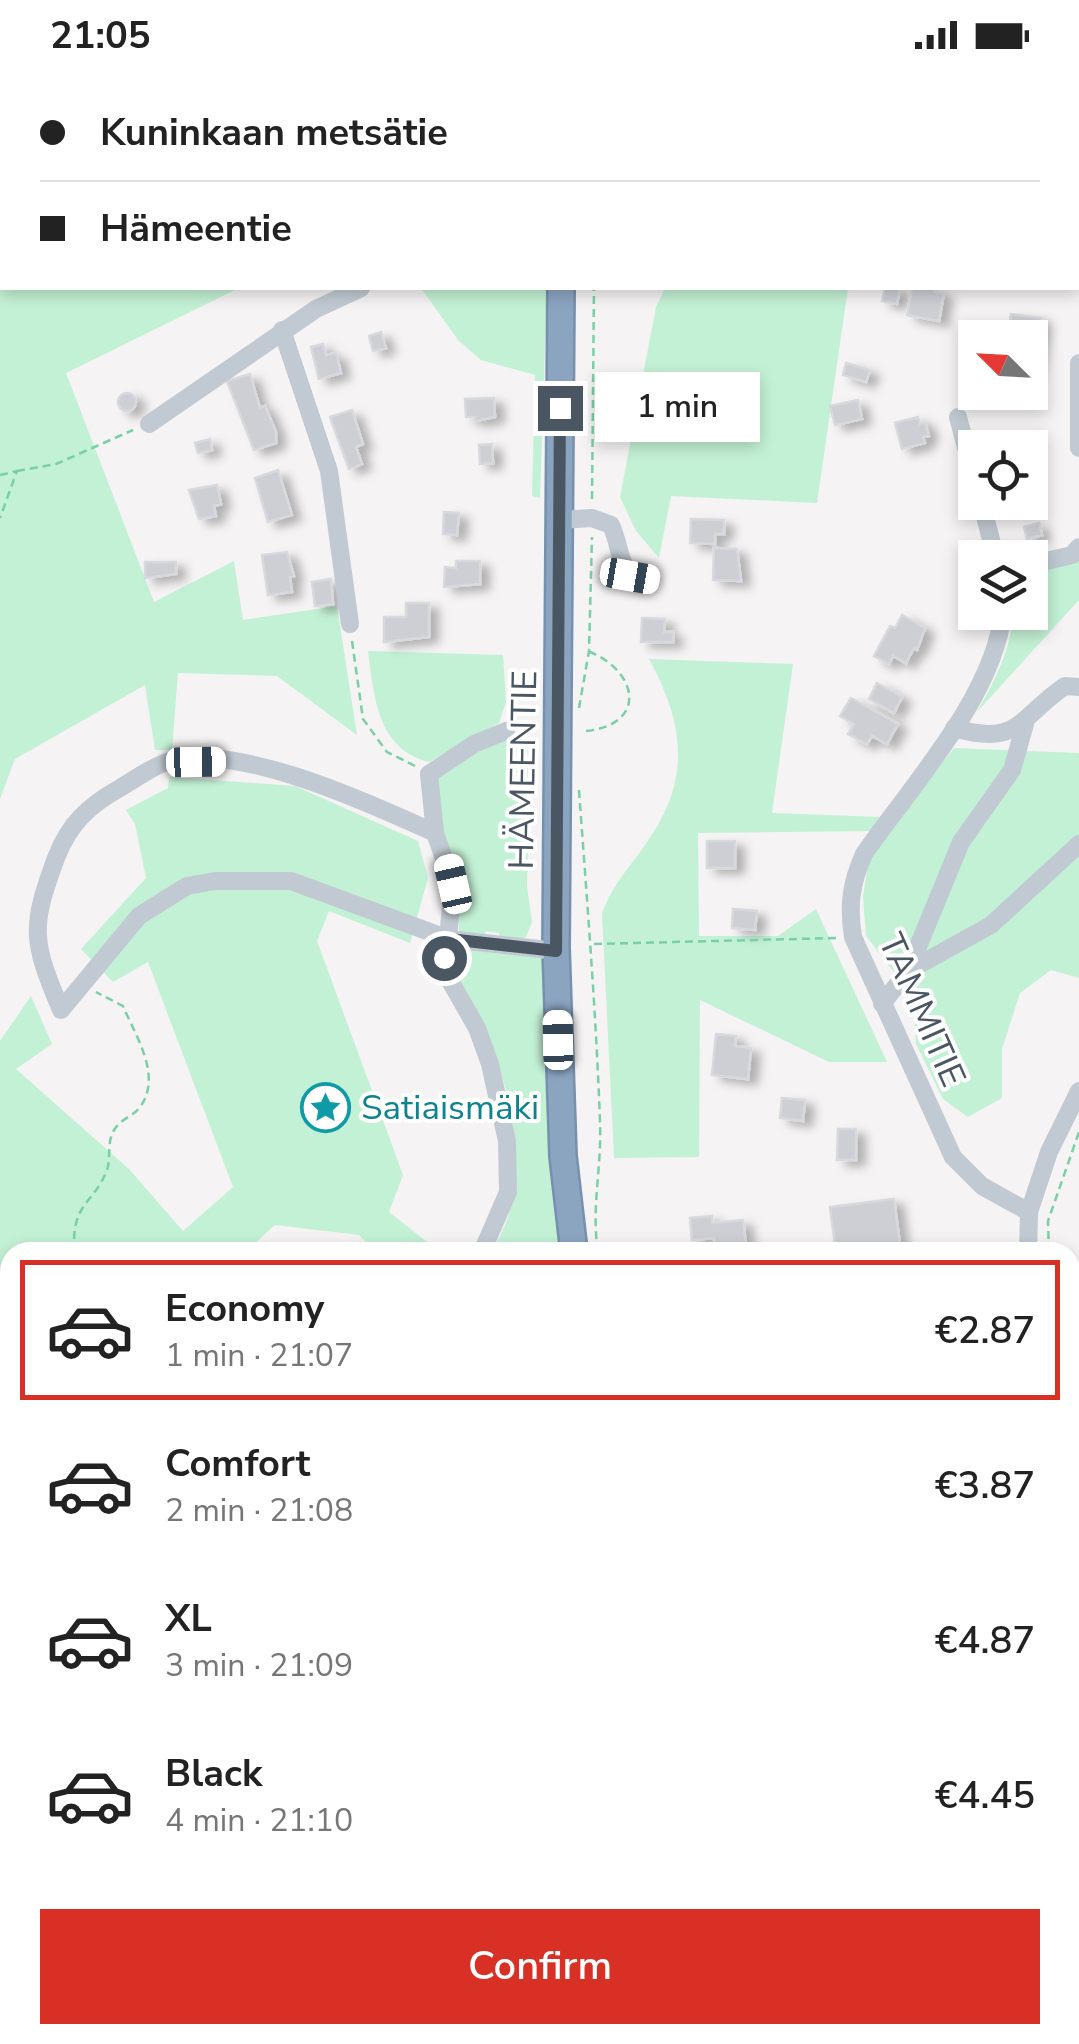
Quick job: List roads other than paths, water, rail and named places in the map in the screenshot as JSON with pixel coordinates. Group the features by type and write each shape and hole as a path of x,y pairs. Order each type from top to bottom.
{"highway":[{"name":"HÄMEENTIE","path":"561,290 556,951 564,1156 573,1242"}],"street":[{"path":"148,424 282,330 357,290"},
{"path":"282,330 330,470 350,624"},
{"path":"1079,363 1079,448"},
{"path":"958,417 961,430"},
{"path":"560,520 592,518 611,525 630,576 651,579"},
{"path":"1048,561 1072,555 1079,547"},
{"name":"TAMMITIE","path":"998,630 989,662 954,728 864,854 852,881 852,937 954,1156 982,1186 1029,1212"},
{"path":"954,728 981,736 1006,735 1024,724 1065,686 1079,687"},
{"path":"882,1004 908,971 961,842 1012,770 1024,724"},
{"path":"487,1242 504,1205 508,1154 502,1102 478,1028 445,972 453,884 435,833 428,774 474,744 506,731"},
{"path":"435,833 329,786 278,771 224,761 168,762 93,803 66,831 36,912 40,954 61,1010 150,907 186,886 214,881 291,881 449,939 556,951"},
{"path":"908,971 991,926 1079,844"},
{"path":"1028,1242 1029,1212 1049,1152 1079,1092"}],"place":[{"name":"Satiaismäki","path":"326,1107"}]}
